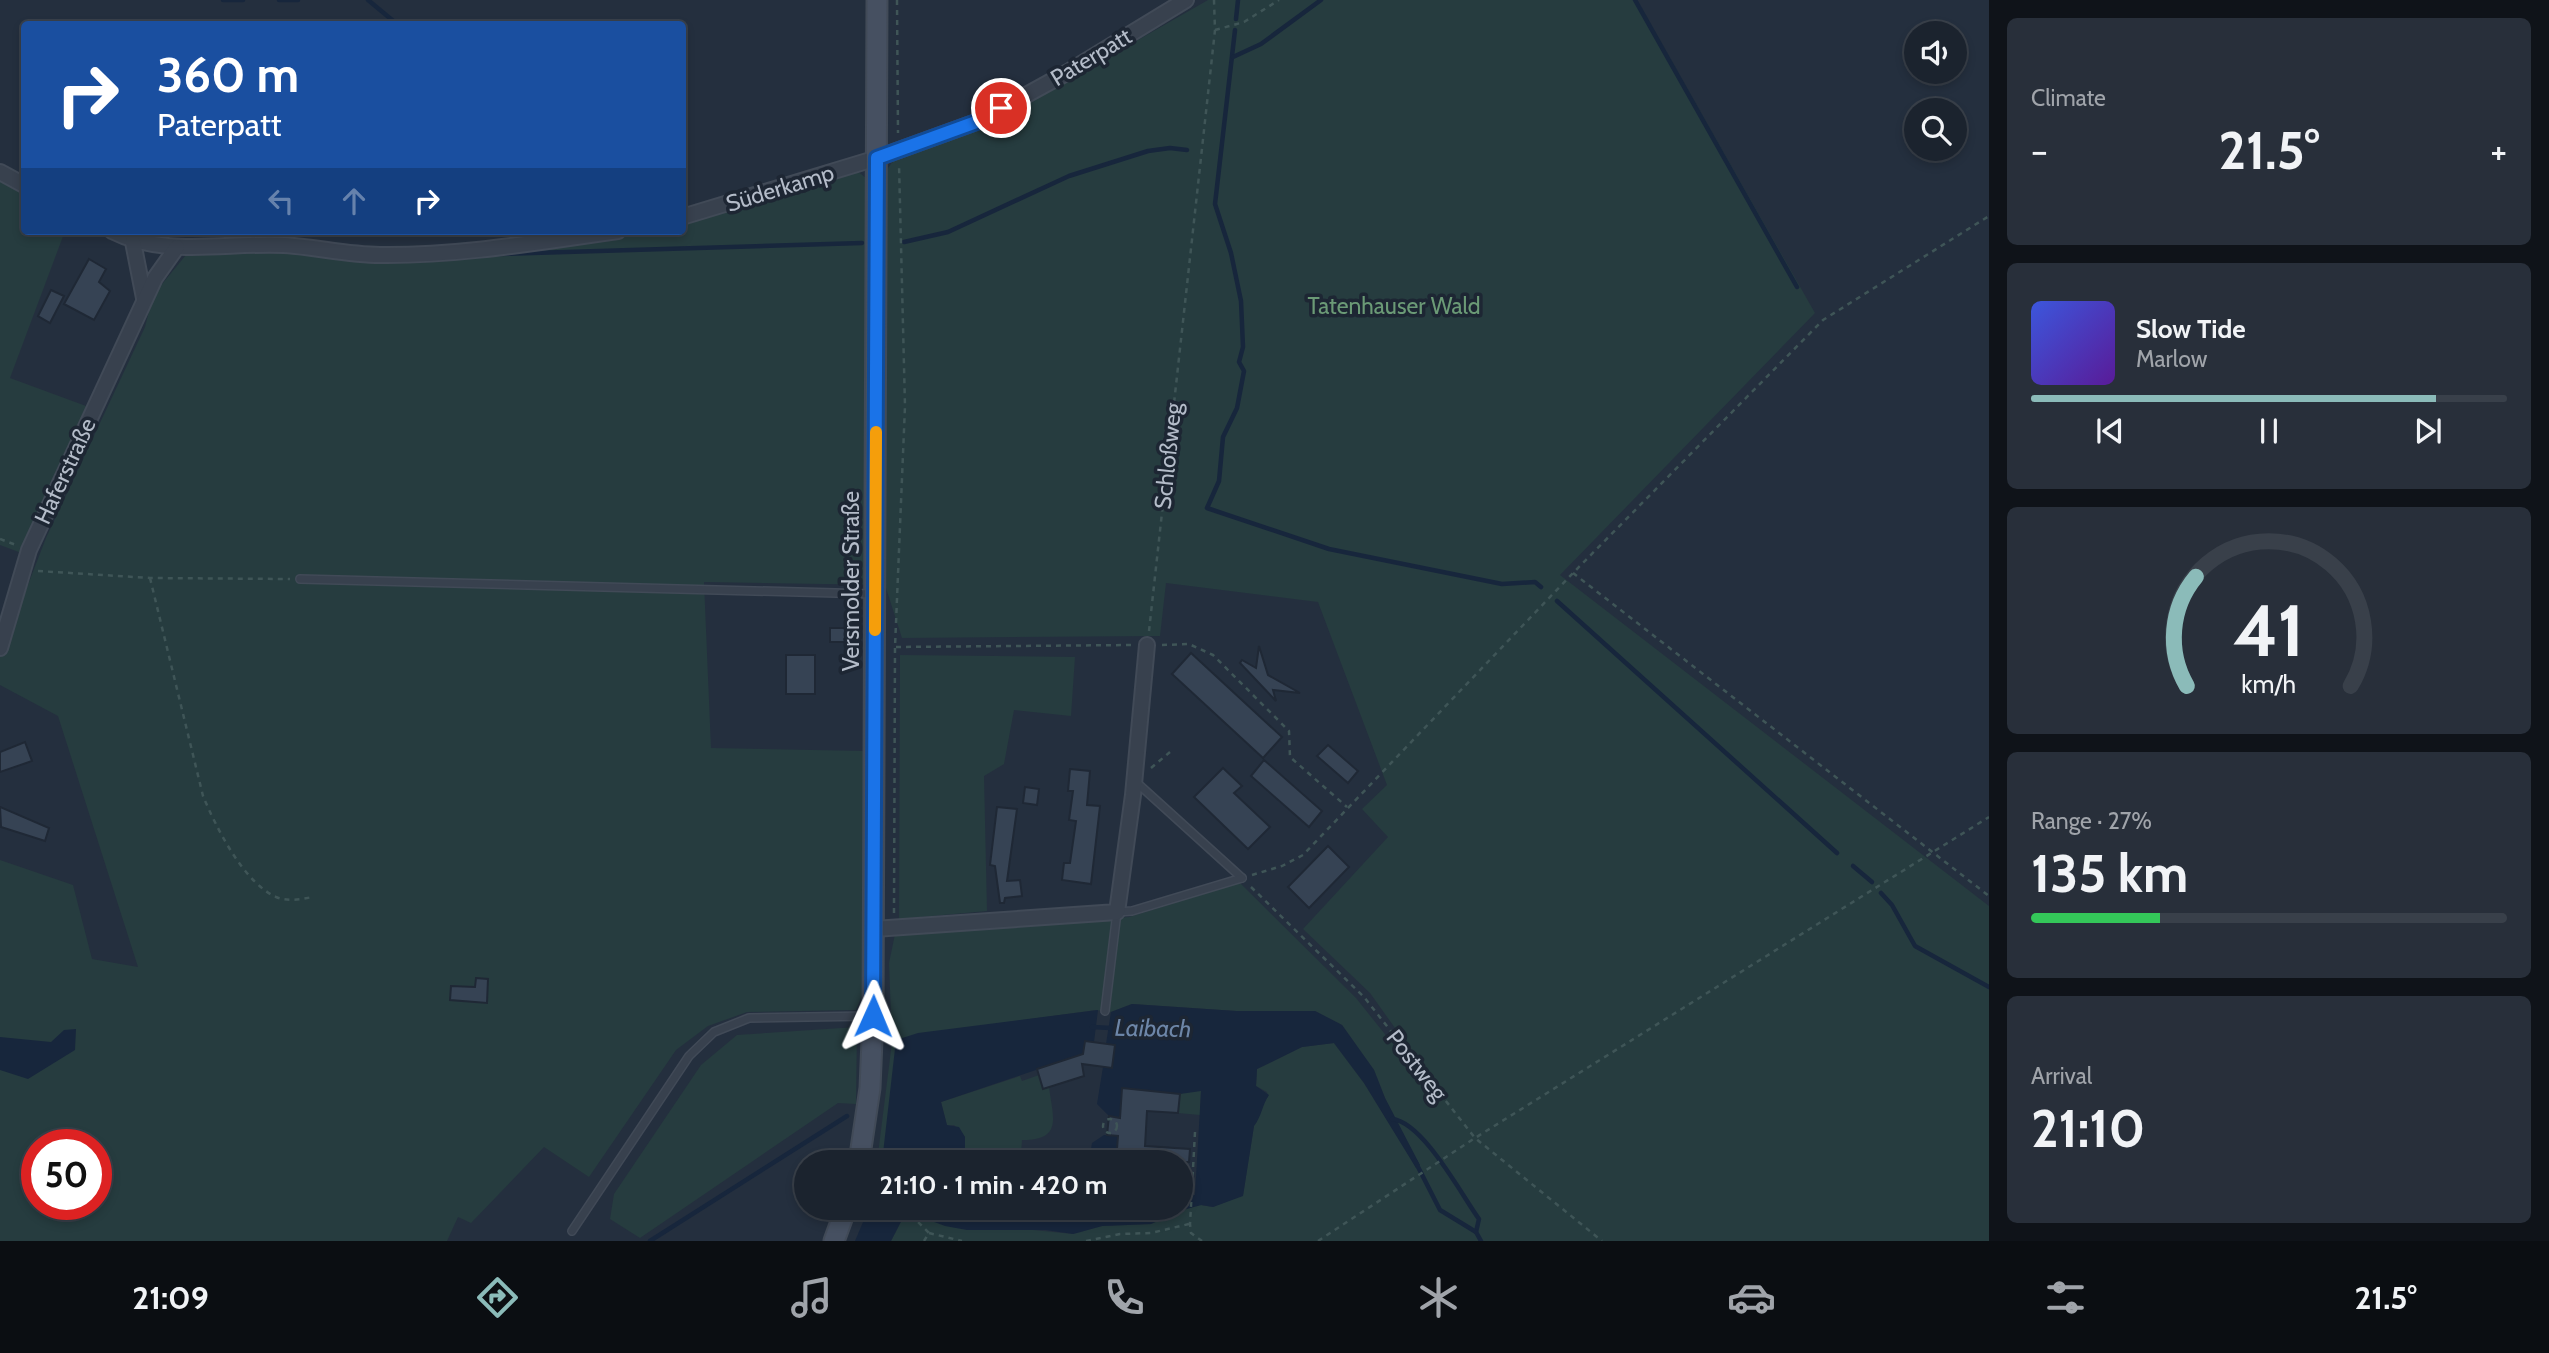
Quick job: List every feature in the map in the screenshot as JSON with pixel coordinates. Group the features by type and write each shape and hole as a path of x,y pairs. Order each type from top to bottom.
{"main road":[{"name":"Versmolder Straße","path":"861,1150 870,1088 873,1016 877,0"},
{"path":"834,1241 842,1220"}],"street":[{"name":"Paterpatt","path":"877,158 979,121 1068,72 1186,0"},
{"name":"Süderkamp","path":"686,217 877,158"},
{"path":"0,172 21,183"},
{"path":"120,235 133,242 177,247 284,245 379,255 461,251 587,235"},
{"path":"133,242 144,300"},
{"name":"Haferstraße","path":"0,648 29,550 144,300 155,278 177,247"},
{"path":"874,929 1117,912 1135,781 1147,645"}],"lane":[{"path":"300,579 875,594"},
{"path":"1135,781 1242,878"},
{"path":"1105,1011 1117,912 1132,911 1242,878"},
{"path":"572,1231 689,1056 714,1032 749,1018 873,1016"}],"path":[{"path":"894,927 895,647 905,406 897,0"},
{"name":"Schloßweg","path":"1147,645 1215,30 1214,0"},
{"path":"1215,30 1244,22 1279,0"},
{"path":"1242,878 1282,866 1303,855 1573,573 1823,320 1989,216"},
{"path":"24,570 150,579 300,579"},
{"path":"1573,573 1989,896"},
{"path":"150,579 203,796 213,821 254,880 275,897 292,901 313,897"},
{"path":"895,647 1189,644 1213,655 1289,731 1290,757 1348,808"},
{"path":"1318,1241 1475,1138 1989,817"},
{"name":"Postweg","path":"1242,878 1364,998 1475,1138 1602,1241"},
{"path":"1108,1119 1117,1119 1117,1127 1116,1133 1103,1129 1108,1119"},
{"path":"1192,1241 1189,1216 1195,1132"},
{"path":"917,1220 929,1233 962,1241"},
{"path":"1086,1241 1120,1234 1151,1233 1190,1224"},
{"path":"924,1241 929,1233"},
{"path":"1191,1233 1202,1241"}],"green space":[{"name":"Tatenhauser Wald","path":"1208,0 1637,0 1815,313 1560,575 1989,906 1989,1241 891,1241 902,1220 936,1220 1073,1234 1102,1226 1151,1224 1160,1220 1193,1220 1193,1207 1201,1205 1213,1207 1243,1195 1254,1126 1268,1097 1267,1092 1256,1086 1257,1069 1302,1047 1334,1043 1364,1083 1416,1167 1419,1165 1374,1070 1342,1025 1315,1011 1236,1011 1132,1004 1111,1012 1096,1010 952,1030 883,1150 878,1150 892,1042 889,963 895,934 1129,917 1240,883 1356,998 1388,1038 1400,1035 1370,993 1303,929 1388,837 1362,809 1387,785 1318,602 1166,583 1160,636 902,638 885,585 704,582 711,748 864,751 862,995 856,1010 747,1012 708,1026 676,1050 589,1177 544,1147 471,1223 458,1217 447,1241 0,1241 0,860 73,885 92,959 138,967 58,716 0,685 0,657 46,538 145,327 153,295 186,255 287,250 375,263 481,255 627,235 686,235 686,223 857,171 866,178 886,171 893,161 984,128"},
{"path":"0,180 21,191 21,235 64,235 10,378 86,406 24,554 0,545"},
{"path":"900,655 1075,657 1071,716 1014,710 1004,764 984,776 987,911 899,919"},
{"path":"857,1027 856,1104 838,1103 640,1238 610,1219 614,1194 701,1065 737,1035"},
{"path":"1039,1075 1043,1088 1049,1087 1053,1117 1050,1131 1035,1139 1022,1140 1021,1150 965,1150 965,1137 954,1125 947,1126 941,1102 1020,1076 1022,1081"},
{"path":"1201,1091 1200,1115 1178,1113 1180,1094"}],"water":[{"path":"1132,1004 1236,1011 1315,1011 1342,1025 1374,1070 1385,1098 1420,1165 1416,1168 1364,1083 1334,1043 1302,1047 1257,1069 1256,1086 1269,1095 1254,1126 1243,1196 1213,1207 1201,1205 1193,1207 1201,1091 1180,1094 1122,1088 1120,1117 1109,1116 1097,1104 1103,1067 1112,1068 1115,1045 1106,1044 1111,1012"},
{"path":"1098,1010 1094,1042 1085,1041 1083,1054 941,1102 947,1125 959,1127 965,1137 965,1150 883,1150 896,1040 918,1033"},
{"path":"76,1029 75,1050 28,1079 0,1070 0,1037 51,1042 64,1030"},
{"path":"1104,1135 1118,1136 1117,1150 1091,1150 1092,1143"},
{"path":"864,1220 902,1220 891,1241 855,1241"},
{"path":"929,1220 1160,1220 1151,1224 1102,1226 1073,1234 1046,1230 967,1230"}],"building":[{"path":"89,259 106,269 99,282 110,291 94,320 64,304"},
{"path":"51,290 64,296 50,323 38,316"},
{"path":"830,628 849,628 849,642 830,642"},
{"path":"1259,646 1268,675 1300,693 1273,690 1276,701 1240,663 1242,660 1256,668"},
{"path":"1191,653 1282,737 1263,758 1172,674"},
{"path":"786,655 815,655 815,694 786,694"},
{"path":"25,742 32,761 0,772 0,752"},
{"path":"1328,745 1358,771 1348,783 1317,756"},
{"path":"1264,760 1322,811 1309,827 1251,776"},
{"path":"1223,768 1242,786 1234,793 1270,827 1248,849 1194,797"},
{"path":"1070,769 1090,771 1087,805 1100,806 1091,884 1062,880 1064,863 1070,863 1076,821 1069,820 1073,791 1068,791"},
{"path":"1025,787 1039,789 1037,805 1023,803"},
{"path":"0,807 49,828 45,841 1,827"},
{"path":"997,807 1017,809 1007,881 1020,880 1022,896 1005,898 1004,903 1000,903 995,866 990,865"},
{"path":"1328,846 1349,867 1309,908 1288,887"},
{"path":"476,978 488,979 487,1003 450,1000 451,986 475,987"},
{"path":"1085,1041 1115,1045 1112,1068 1082,1064 1084,1076 1043,1089 1037,1069 1083,1054"},
{"path":"1122,1088 1180,1094 1178,1113 1147,1111 1145,1146 1190,1150 1117,1150 1118,1136 1107,1135 1109,1116 1120,1118"}],"waterway":[{"path":"223,0 243,0"},
{"path":"279,0 298,0"},
{"path":"368,0 393,21"},
{"path":"1236,19 1238,0"},
{"path":"1233,57 1261,44 1321,0"},
{"path":"1635,0 1797,287"},
{"path":"1235,30 1215,204 1231,253 1241,301 1243,347 1239,362 1244,371 1237,408 1223,437 1219,481 1207,508 1329,549 1502,584 1535,582 1541,587"},
{"path":"904,242 948,232 1069,176 1148,151 1170,148 1187,150"},
{"path":"499,254 862,243"},
{"path":"1557,601 1837,853"},
{"path":"1853,866 1872,882"},
{"path":"1881,893 1892,905 1915,946 1989,987"},
{"name":"Laibach","path":"1092,1027 1111,1028"},
{"name":"Laibach","path":"650,1241 847,1116"},
{"name":"Laibach","path":"1392,1119 1404,1123 1416,1132 1440,1161 1479,1219 1476,1232"},
{"name":"Laibach","path":"1415,1161 1440,1210 1476,1232 1481,1241"}],"slow traffic":[{"path":"875,630 876,432"}],"route":[{"path":"873,1016 877,158 979,121 1001,108"}]}
